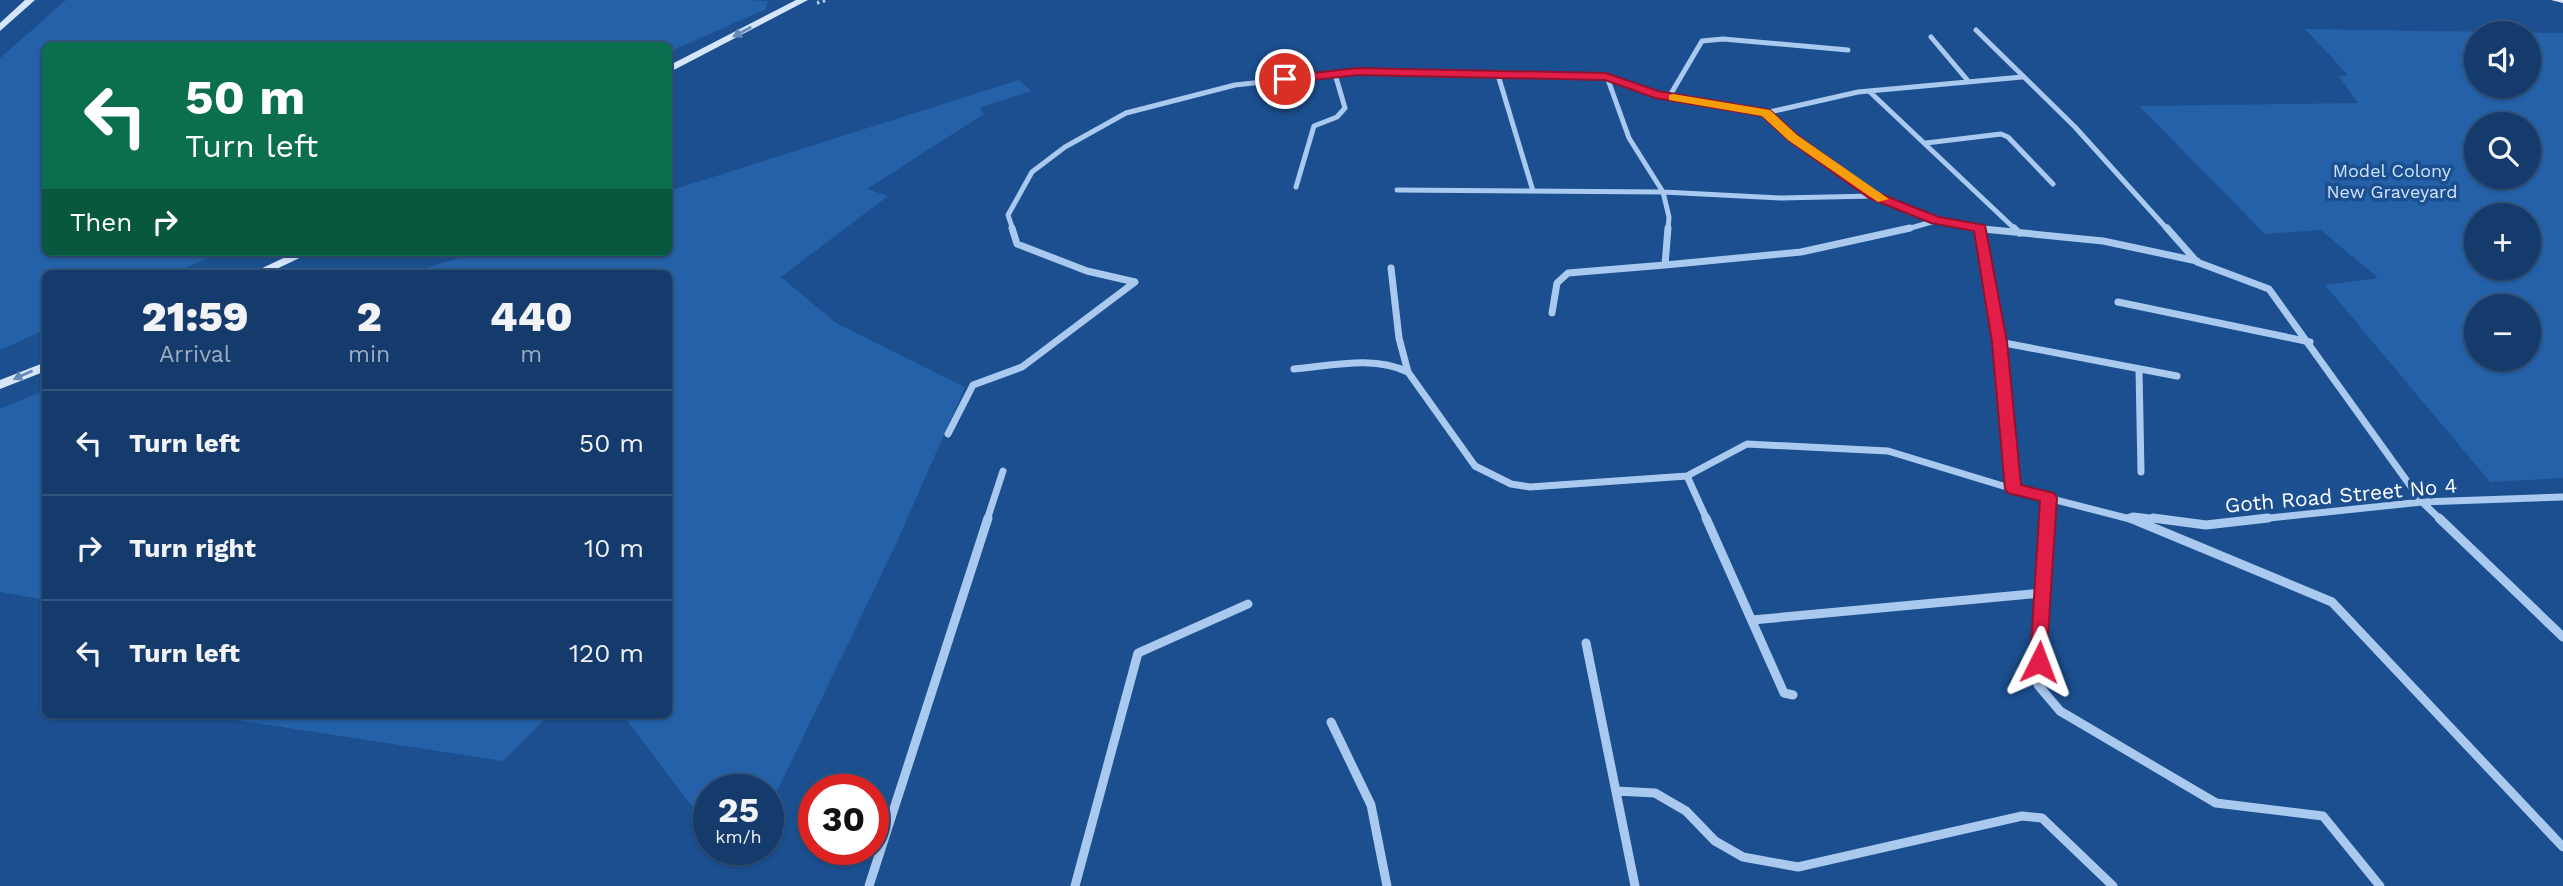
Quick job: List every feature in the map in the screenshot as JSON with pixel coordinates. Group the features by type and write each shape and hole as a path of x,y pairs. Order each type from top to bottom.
{"main road":[{"path":"0,28 30,0"},
{"path":"672,68 803,0"},
{"path":"2556,0 2563,0"},
{"path":"265,270 297,256"},
{"path":"0,385 42,368"}],"street":[{"path":"1976,30 2075,127 2197,262"},
{"path":"1931,37 1969,82"},
{"path":"1669,97 1702,41 1723,39 1849,50"},
{"path":"948,434 973,385 1022,366 1135,282 1087,271 1017,244 1008,215 1032,172 1065,147 1126,113 1235,85 1335,74 1606,77 1669,97 1765,113 1791,104 1870,92 2022,76"},
{"path":"1296,187 1314,126 1337,117 1345,108 1335,74"},
{"path":"1498,75 1533,191"},
{"path":"1606,77 1619,117 1641,167 1662,192 1669,217 1665,265"},
{"path":"1870,92 2019,233"},
{"path":"1765,113 1793,137 1874,195 1936,220 2019,233 2102,241 2197,262 2269,289 2310,342 2422,502 2563,637"},
{"path":"1926,144 2001,134 2008,137 2053,184"},
{"path":"1397,190 1662,192 1780,198 1874,195"},
{"path":"1552,313 1557,284 1568,273 1769,259 1907,230 1936,220"},
{"path":"1980,228 1999,342 2013,489"},
{"path":"1391,268 1399,338 1408,372"},
{"path":"2119,302 2310,342"},
{"path":"1999,342 2177,376"},
{"path":"1294,369 1377,363 1400,366 1408,372 1475,466 1510,484 1530,487 1687,476 1747,444 1888,451 2013,489 2122,515 2332,602 2563,847"},
{"path":"2139,369 2141,472"},
{"path":"869,886 1003,471"},
{"path":"1687,476 1784,692 1793,695"},
{"name":"Goth Road Street No 4","path":"2122,515 2206,525 2422,502 2563,497"},
{"path":"2049,498 2038,685 2060,711 2216,803 2323,816 2380,886"},
{"path":"1752,620 2043,593"},
{"path":"1075,886 1138,653 1248,604"},
{"path":"1586,643 1635,886"},
{"path":"1331,722 1371,805 1387,886"},
{"path":"1616,791 1655,793 1686,811 1715,841 1743,857 1798,867 2022,816 2042,818 2113,886"}],"green space":[{"path":"66,0 768,1 766,9 672,51 672,42 42,42 42,256 212,256 181,270 42,270 42,331 0,350 0,58"},
{"name":"Model Colony New Graveyard","path":"2305,29 2464,31 2464,98 2541,98 2541,33 2563,33 2563,478 2490,482 2325,285 2378,278 2321,230 2265,234 2139,106 2358,103 2339,76 2348,75"},
{"path":"1019,80 1031,91 979,108 984,114 867,189 888,196 781,277 836,323 965,387 896,544 784,777 784,774 693,774 693,808 625,718 672,718 672,270 420,270 464,256 672,256 672,190"},
{"path":"42,391 42,599 0,592 0,409"},
{"path":"224,718 546,718 503,761"}],"slow traffic":[{"path":"1673,98 1765,113 1793,137 1883,199"}],"route":[{"path":"1285,79 1358,72 1606,77 1655,94 1765,113 1793,137 1874,195 1936,220 1980,228 1999,342 2013,489 2049,498 2039,662"}]}
